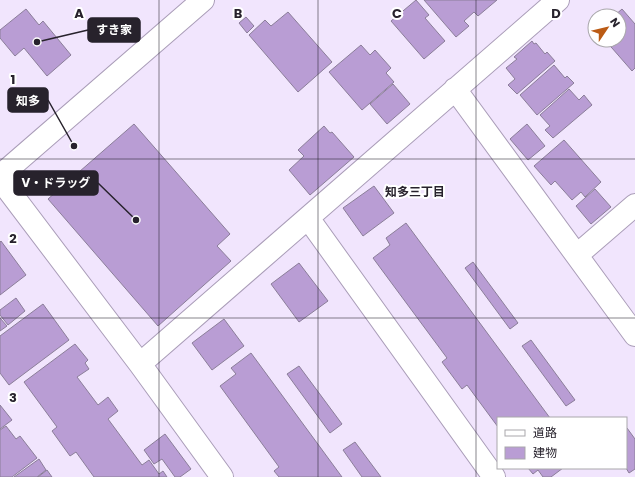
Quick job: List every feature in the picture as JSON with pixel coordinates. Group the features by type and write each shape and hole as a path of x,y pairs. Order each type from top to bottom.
{"street":[{"path":"203,0 0,177 140,364 222,477"},
{"path":"140,364 558,0"},
{"path":"456,90 635,335"},
{"path":"576,255 635,205"},
{"path":"308,218 494,477"}],"building":[{"path":"416,0 429,15 425,18 445,41 424,59 391,21"},
{"path":"424,0 497,0 478,16 474,12 464,21 469,26 456,37"},
{"path":"26,9 39,25 43,21 71,55 47,76 24,48 15,56 0,38 0,30"},
{"path":"288,12 332,62 298,92 249,35 265,20 271,26"},
{"path":"627,15 635,24 635,68 632,71 612,48 627,48"},
{"path":"246,17 254,26 247,33 239,23"},
{"path":"532,41 534,44 536,43 545,54 547,52 555,61 517,94 508,85 515,79 506,68 517,59 514,57"},
{"path":"361,45 370,55 375,50 391,68 386,73 394,82 362,110 329,72"},
{"path":"554,65 565,78 567,76 574,83 537,115 520,95"},
{"path":"393,84 410,104 387,124 370,104"},
{"path":"569,89 579,100 584,95 592,105 553,138 545,130 550,126 540,115"},
{"path":"134,124 230,234 217,246 231,261 158,326 48,199"},
{"path":"527,124 545,146 528,160 510,139"},
{"path":"324,126 330,133 332,132 354,157 310,195 289,170 304,156 298,150"},
{"path":"564,140 601,182 585,197 581,192 572,200 555,181 551,185 534,166"},
{"path":"374,186 394,213 363,236 343,208"},
{"path":"595,189 611,207 591,224 576,206"},
{"path":"406,223 549,417 497,417 497,426 467,385 462,389 442,362 447,358 373,258 390,245 386,238"},
{"path":"1,241 26,275 0,295 0,242"},
{"path":"473,262 518,323 510,329 465,268"},
{"path":"299,263 328,301 299,322 271,284"},
{"path":"16,298 25,311 8,325 0,315 0,310"},
{"path":"43,304 69,340 9,385 0,373 0,336"},
{"path":"0,318 7,326 0,331"},
{"path":"224,319 244,346 212,370 192,343"},
{"path":"531,340 575,400 566,406 522,346"},
{"path":"75,344 88,360 85,363 89,369 77,377 98,405 108,397 118,411 108,419 142,465 149,460 159,474 163,471 167,477 94,477 76,452 70,456 52,431 57,427 24,382"},
{"path":"251,353 342,477 279,477 274,471 279,467 220,386 236,374 231,368"},
{"path":"299,366 342,424 330,433 287,374"},
{"path":"0,405 12,420 0,429"},
{"path":"6,426 16,439 20,436 37,458 12,477 0,477 0,430"},
{"path":"627,428 635,439 635,469 629,473 627,469"},
{"path":"165,434 191,469 180,477 175,477 162,459 154,464 144,450"},
{"path":"355,442 381,477 362,477 343,450"},
{"path":"39,459 46,470 37,477 14,477"},
{"path":"529,469 562,469 551,477 543,477 538,470 533,474"},
{"path":"47,470 52,477 38,477"}],"place":[{"name":"すき家","path":"37,42"},
{"name":"知多","path":"74,146"},
{"name":"V・ドラッグ","path":"136,220"}],"district":[{"name":"知多三丁目","path":"415,191"}]}
